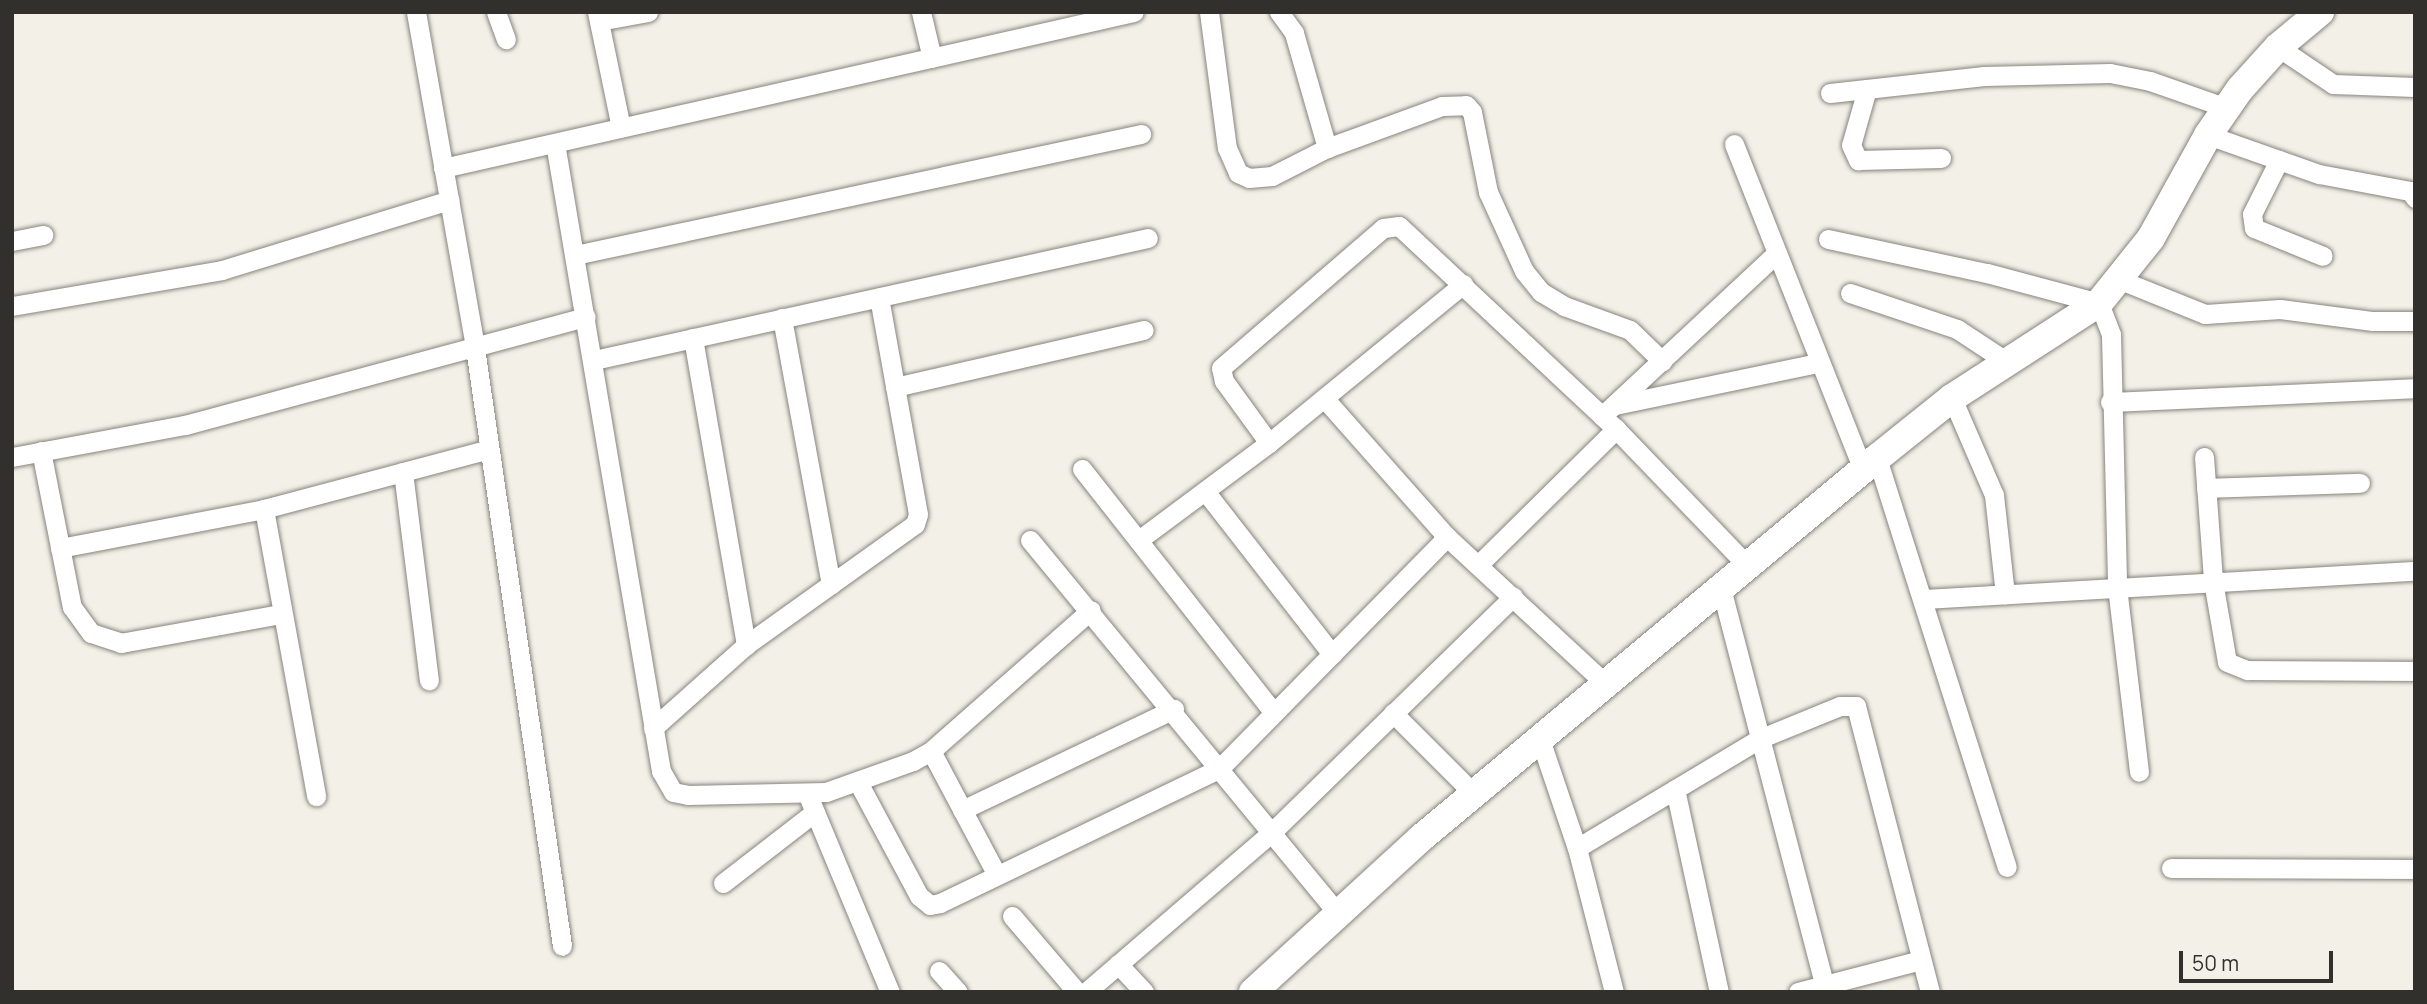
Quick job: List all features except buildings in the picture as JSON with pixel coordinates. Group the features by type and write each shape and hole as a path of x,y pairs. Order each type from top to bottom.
{"main road":[{"path":"1253,992 1474,794 1870,464 1952,398 2099,303 2151,238 2208,135 2227,107 2278,47 2320,12"}],"street":[{"path":"416,12 475,348 562,946"},
{"path":"496,12 506,39"},
{"path":"621,128 598,16 648,12"},
{"path":"921,12 932,58"},
{"path":"443,168 1134,12"},
{"path":"1209,12 1227,148 1238,173 1249,178 1272,176 1327,148 1457,103 1472,112 1488,192 1510,248 1541,292 1564,306 1622,325 1662,361"},
{"path":"1279,12 1294,33 1327,148"},
{"path":"2278,47 2333,84 2415,87"},
{"path":"1829,93 1984,76 2110,73 2150,81 2227,107"},
{"path":"1867,89 1851,145 1858,160 1941,158"},
{"path":"575,255 1142,134"},
{"path":"2208,135 2319,174 2410,191 2415,198"},
{"path":"555,143 594,360 653,728 666,783 673,792 688,796 807,793 859,784 931,751 1091,610"},
{"path":"1734,144 1818,363 1870,464 1925,599 2007,867"},
{"path":"2279,160 2252,214 2254,228 2323,256"},
{"path":"12,306 222,270 449,200"},
{"path":"1269,443 1224,381 1221,368 1383,228 1407,230 1611,417 1748,566"},
{"path":"12,241 43,235"},
{"path":"594,360 1148,238"},
{"path":"1828,239 1987,273 2099,303 2111,335 2109,402 2117,587 2139,772"},
{"path":"1478,565 1662,361 1777,253"},
{"path":"2118,279 2205,313 2280,309 2374,321 2415,321"},
{"path":"1140,539 1269,443 1463,284"},
{"path":"1850,292 1957,329 2007,362"},
{"path":"653,728 746,645 915,524 918,514 880,297"},
{"path":"12,457 199,422 586,317"},
{"path":"782,318 831,586"},
{"path":"895,387 1144,330"},
{"path":"693,338 746,645"},
{"path":"1611,417 1818,363"},
{"path":"2109,402 2415,388"},
{"path":"1324,398 1447,537 1606,684"},
{"path":"1952,398 1994,495 2005,594"},
{"path":"60,548 264,509 489,449"},
{"path":"41,452 72,607 91,633 105,641 121,643 281,614"},
{"path":"2204,457 2213,581 2224,656 2233,667 2415,671"},
{"path":"1082,469 1140,539 1274,713"},
{"path":"403,472 429,680"},
{"path":"2206,488 2360,484"},
{"path":"1205,491 1332,654"},
{"path":"264,509 316,796"},
{"path":"859,784 924,902 940,903 1220,768 1447,537"},
{"path":"1030,540 1174,709 1338,914"},
{"path":"1925,599 2412,570"},
{"path":"1721,588 1825,988"},
{"path":"1086,992 1272,832 1513,597"},
{"path":"1577,848 1759,739 1840,706 1856,706 1861,713 1930,992"},
{"path":"962,810 1174,709"},
{"path":"1393,713 1474,794"},
{"path":"1540,739 1577,848 1614,992"},
{"path":"931,751 997,875"},
{"path":"1675,789 1719,992"},
{"path":"807,793 890,992"},
{"path":"723,883 815,812"},
{"path":"2171,868 2415,869"},
{"path":"1012,916 1077,992"},
{"path":"1798,992 1825,988 1921,960"},
{"path":"1118,964 1144,992"},
{"path":"939,971 958,992"}]}
